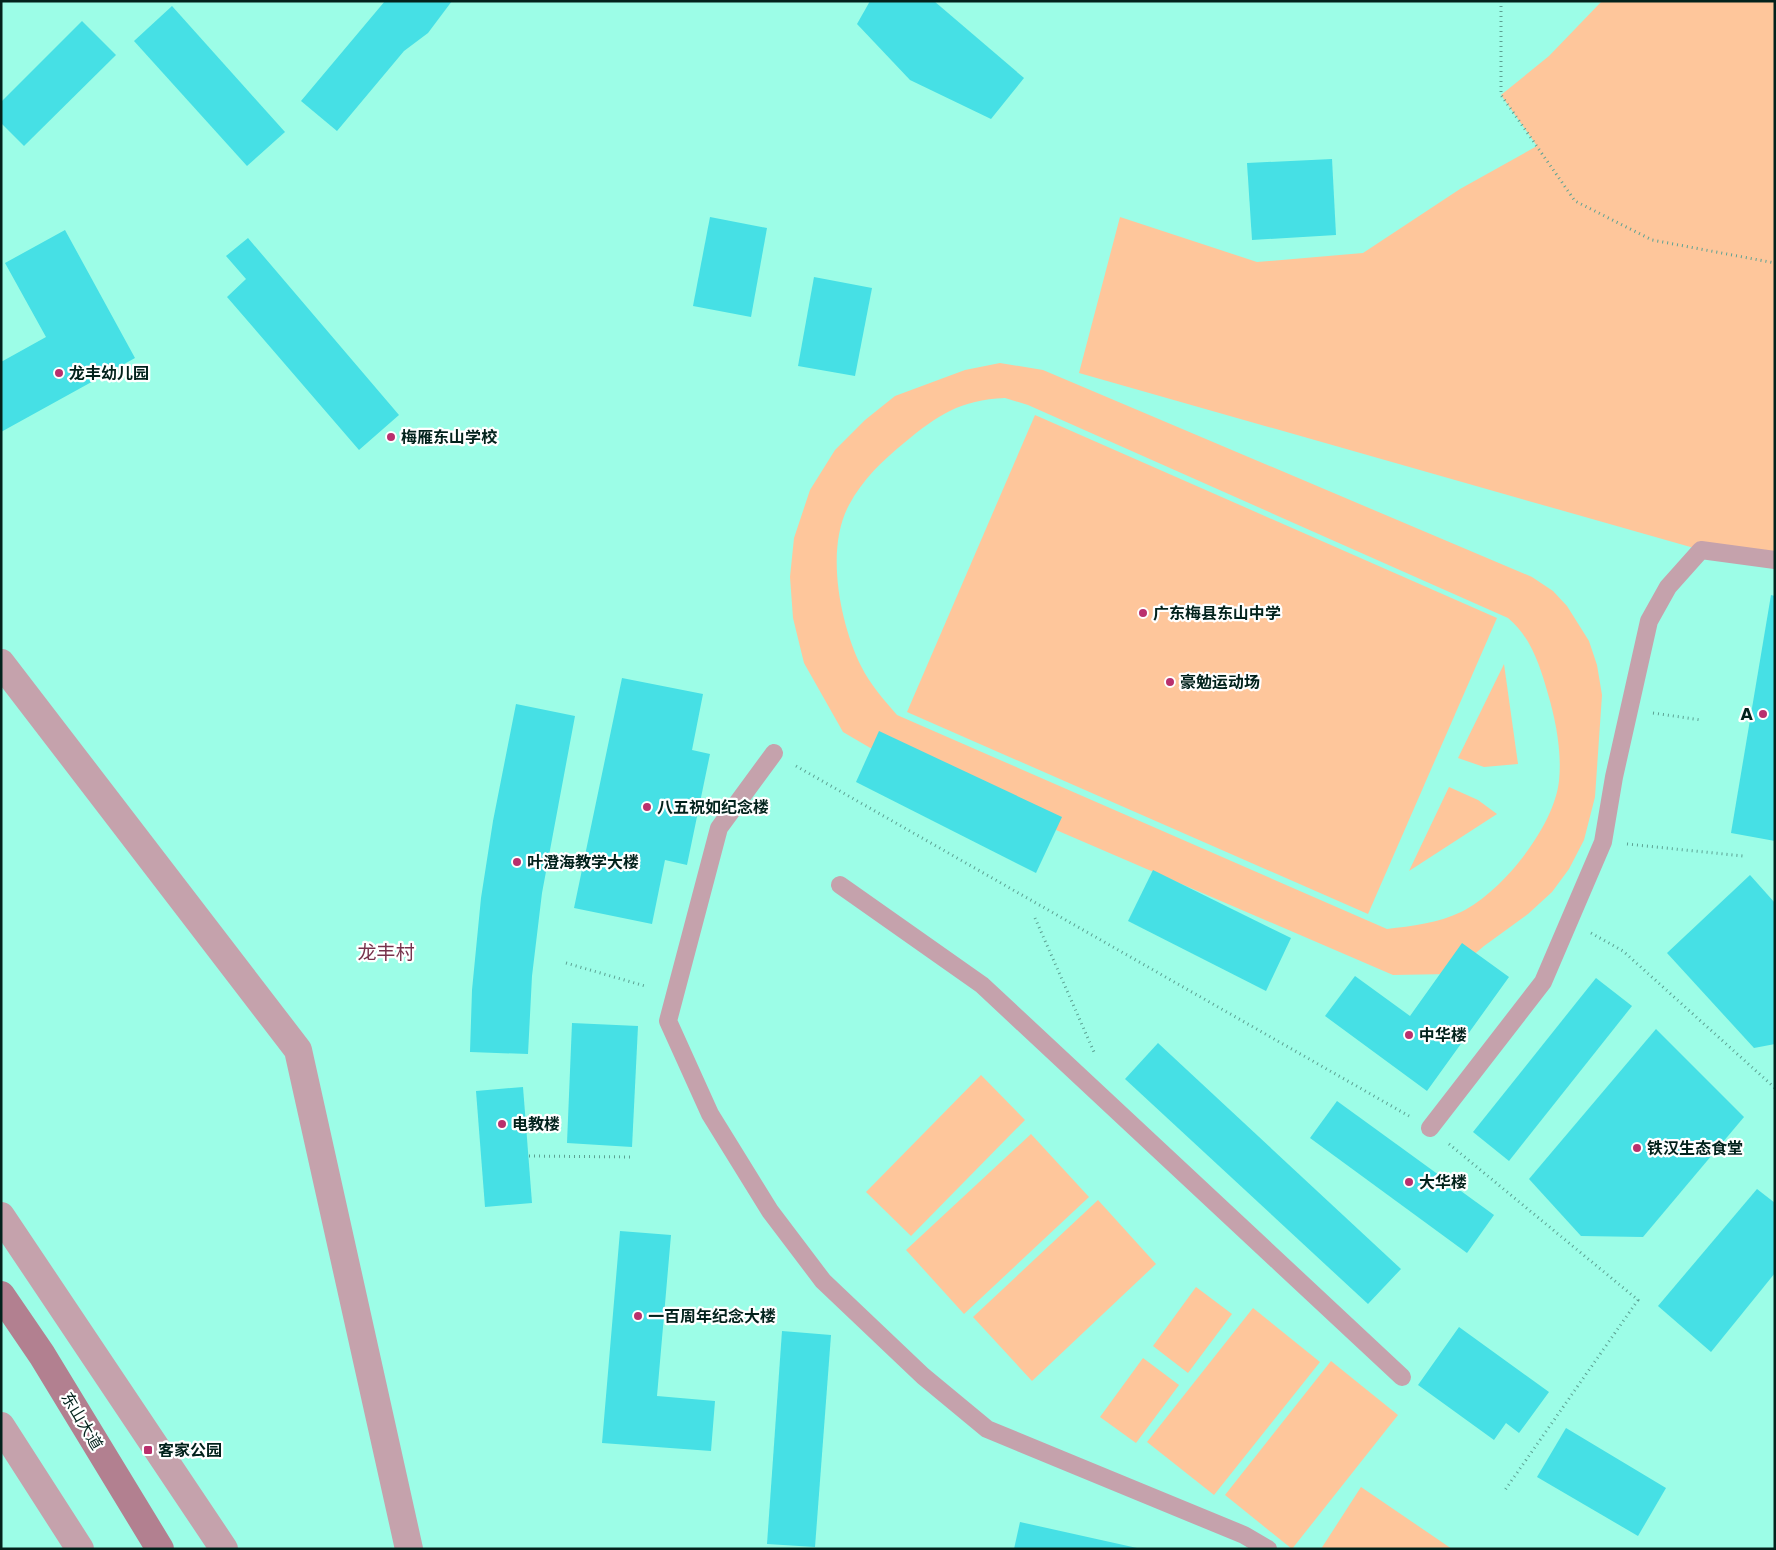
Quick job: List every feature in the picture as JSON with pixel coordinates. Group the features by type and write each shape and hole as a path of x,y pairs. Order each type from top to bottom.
{"main road":[{"name":"东山大道","path":"1,1295 42,1355 160,1549"}],"street":[{"path":"1,663 298,1050 408,1549"},
{"path":"1,1216 224,1549"},
{"path":"1,1426 80,1549"}],"lane":[{"path":"1430,1128 1543,982 1603,842 1628,710 1649,621 1668,587 1701,550 1775,560"},
{"path":"774,753 719,828 668,1020 710,1114 770,1212 823,1281 924,1376 987,1429 1244,1536 1268,1549"},
{"path":"840,885 982,985 1402,1377"}],"path":[{"path":"1501,1 1501,95 1575,201 1652,240 1775,263"},
{"path":"1628,710 1701,720"},
{"path":"774,753 1430,1128 1638,1300 1505,1490"},
{"path":"1603,842 1743,856"},
{"path":"1035,918 1098,1061"},
{"path":"1568,921 1623,951 1775,1088"},
{"path":"566,962 645,986"},
{"path":"529,1156 633,1157"}],"shaded area":[{"path":"1602,1 1775,1 1775,562 1701,550 1079,373 1120,217 1257,262 1363,253 1460,189 1537,146 1501,95 1549,56"},
{"path":"1000,363 1043,370 1532,577 1553,591 1567,606 1589,641 1597,665 1602,695 1595,797 1584,840 1569,869 1552,892 1528,914 1484,946 1451,974 1393,975 884,756 843,732 804,663 793,618 790,577 794,538 810,490 835,450 865,420 895,396 965,370","holes":["1005,398 1028,405 1508,618 1516,626 1529,643 1542,673 1556,726 1560,770 1555,799 1537,837 1524,856 1493,890 1477,903 1452,916 1425,923 1387,929 897,715 882,698 861,666 853,649 842,608 838,586 838,543 842,523 849,505 860,487 881,464 916,433 939,417 962,406 989,399"]},
{"path":"1035,415 1497,618 1368,914 907,712"},
{"path":"1504,664 1518,764 1484,767 1458,758"},
{"path":"1449,787 1478,800 1497,814 1409,871"},
{"path":"981,1075 1025,1120 911,1236 866,1192"},
{"path":"1031,1134 1089,1197 964,1314 906,1250"},
{"path":"1098,1200 1156,1264 1032,1381 973,1317"},
{"path":"1196,1287 1232,1314 1188,1373 1153,1346"},
{"path":"1253,1308 1320,1362 1214,1495 1147,1442"},
{"path":"1143,1358 1179,1385 1136,1443 1100,1417"},
{"path":"1331,1361 1398,1415 1292,1549 1225,1495"},
{"path":"1361,1487 1452,1549 1321,1549"}],"building":[{"path":"385,1 452,1 428,33 404,51 337,131 301,101"},
{"path":"870,1 934,1 1024,78 991,119 910,80 857,24"},
{"path":"172,6 285,132 247,166 134,41"},
{"path":"82,21 116,55 24,146 1,123 1,102"},
{"path":"1332,159 1336,235 1252,240 1247,163"},
{"path":"710,217 767,228 751,317 693,306"},
{"path":"65,230 135,358 1,432 1,362 46,337 5,263"},
{"path":"248,238 399,415 359,450 227,297 246,279 226,256"},
{"path":"814,277 872,288 855,376 798,366"},
{"name":"A","path":"1771,595 1775,596 1775,841 1731,833"},
{"name":"八五祝如纪念楼","path":"622,678 703,694 692,750 710,754 687,865 665,860 652,924 574,908"},
{"name":"叶澄海教学大楼","path":"516,704 575,716 542,893 532,976 528,1054 470,1052 472,990 481,898 493,821"},
{"path":"879,731 1062,817 1036,873 856,782"},
{"path":"1153,870 1291,938 1266,991 1128,921"},
{"path":"1750,875 1775,903 1775,1044 1754,1048 1667,953"},
{"name":"中华楼","path":"1462,943 1509,977 1427,1091 1325,1016 1355,976 1410,1016"},
{"path":"1596,978 1632,1006 1509,1161 1473,1132"},
{"path":"572,1023 638,1026 632,1147 567,1143"},
{"name":"铁汉生态食堂","path":"1656,1029 1744,1117 1643,1237 1581,1236 1529,1179"},
{"path":"1158,1043 1401,1269 1368,1304 1125,1079"},
{"name":"电教楼","path":"523,1087 532,1203 485,1207 476,1091"},
{"name":"大华楼","path":"1337,1101 1494,1215 1467,1253 1310,1138"},
{"path":"1757,1189 1775,1203 1775,1273 1711,1352 1658,1306"},
{"name":"一百周年纪念大楼","path":"620,1231 671,1235 657,1396 715,1401 711,1451 602,1443"},
{"path":"1459,1327 1549,1392 1519,1433 1506,1423 1494,1440 1418,1385"},
{"path":"782,1331 831,1335 815,1547 767,1544"},
{"path":"1566,1428 1666,1488 1638,1536 1537,1477"},
{"path":"1020,1522 1137,1548 1137,1549 1014,1549"}],"place":[{"name":"龙丰幼儿园","path":"59,373"},
{"name":"梅雁东山学校","path":"391,437"},
{"name":"广东梅县东山中学","path":"1143,613"},
{"name":"豪勉运动场","path":"1170,682"},
{"name":"A","path":"1763,714"},
{"name":"八五祝如纪念楼","path":"647,807"},
{"name":"叶澄海教学大楼","path":"517,862"},
{"name":"中华楼","path":"1409,1035"},
{"name":"电教楼","path":"502,1124"},
{"name":"铁汉生态食堂","path":"1637,1148"},
{"name":"大华楼","path":"1409,1182"},
{"name":"一百周年纪念大楼","path":"638,1316"},
{"name":"客家公园","path":"148,1450"}],"district":[{"name":"龙丰村","path":"386,952"}]}
